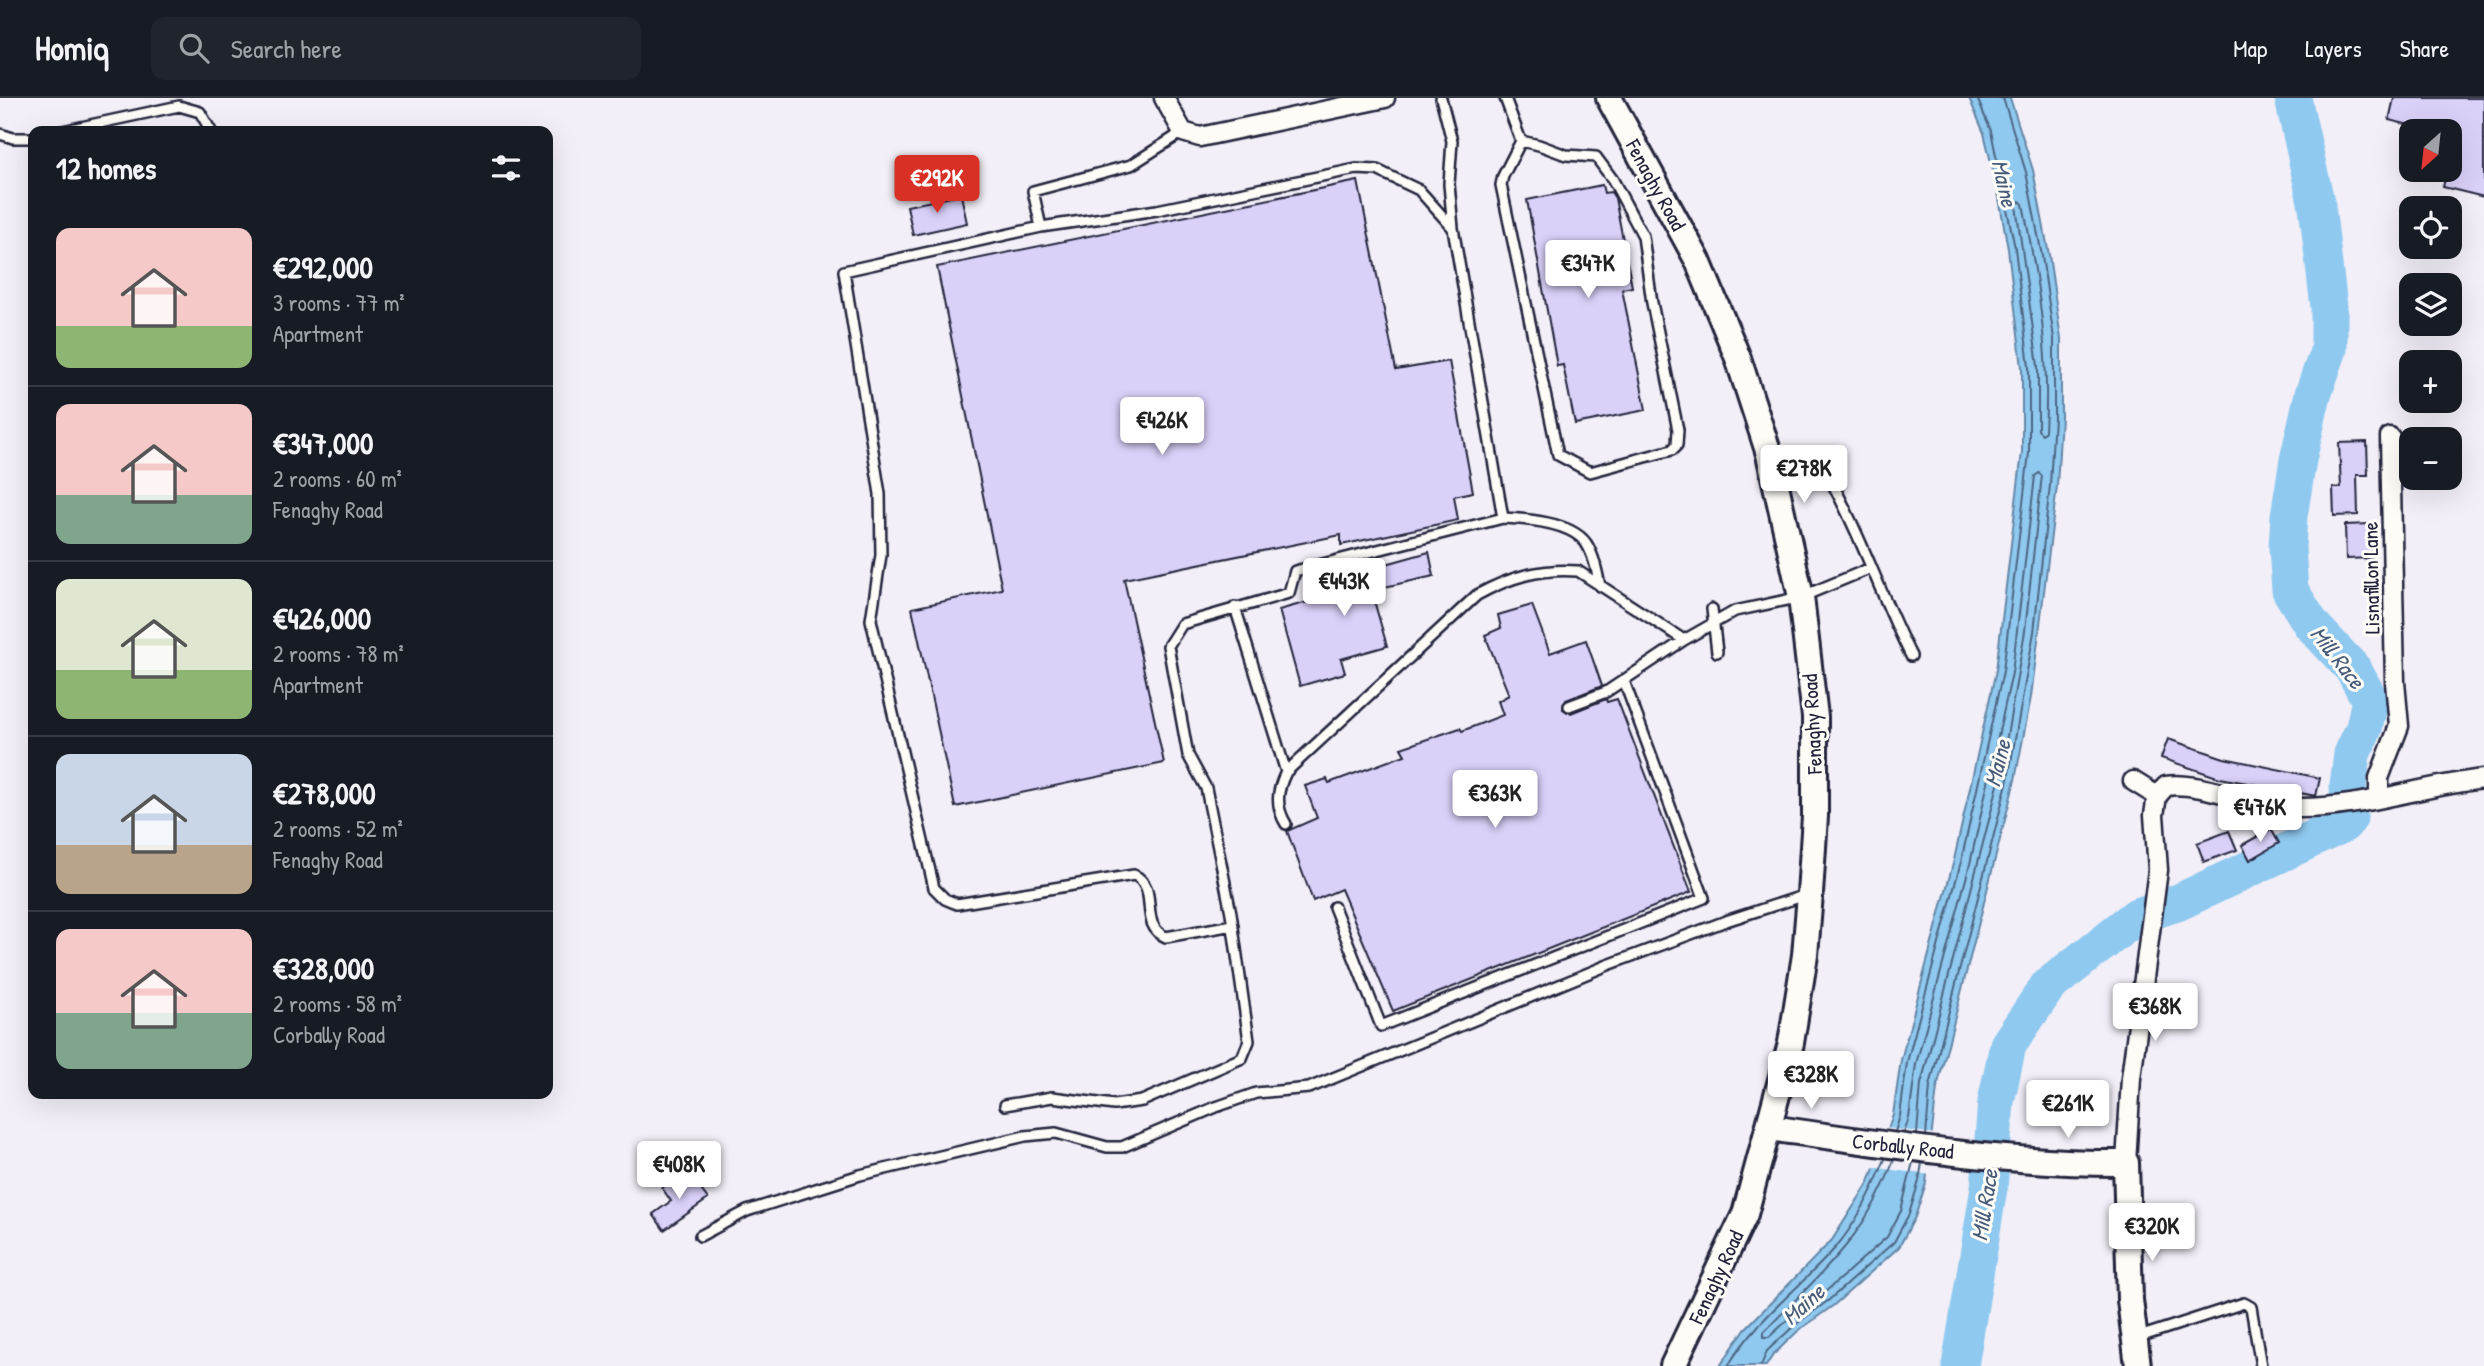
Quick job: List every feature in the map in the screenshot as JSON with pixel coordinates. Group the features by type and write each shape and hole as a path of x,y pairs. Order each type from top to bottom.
{"street":[{"path":"1164,98 1183,132 1199,137 1385,98"},
{"name":"Fenaghy Road","path":"1609,98 1698,261 1738,358 1769,454 1801,597 1815,717 1815,816 1810,894 1805,955 1791,1043 1745,1214 1673,1366"},
{"name":"Lisnafillon Lane","path":"2379,799 2379,778 2399,726 2395,682 2390,437"},
{"path":"2138,1366 2130,1300 2126,1163 2131,1078 2158,870 2154,815 2157,796 2166,786 2178,784 2233,798 2290,808 2350,805 2430,786 2484,779"},
{"path":"2133,781 2157,796"},
{"name":"Corbally Road","path":"1770,1128 1846,1140 2054,1162 2126,1163"}],"lane":[{"path":"1441,98 1452,141 1449,184 1453,228 1503,518"},
{"path":"1505,98 1521,141 1501,185 1558,455 1590,472 1672,450 1676,445 1678,430 1652,303 1643,236 1614,180 1596,157 1566,155 1521,141"},
{"path":"85,126 179,106 200,113 208,126"},
{"path":"1041,227 1033,191 1131,165 1183,132"},
{"path":"0,134 13,138 28,138"},
{"path":"1233,925 1166,937 1157,933 1151,923 1148,887 1143,879 1134,875 957,904 945,899 934,888 871,620 881,555 880,495 844,271 1041,227 1157,210 1356,169 1377,170 1419,190 1453,228"},
{"path":"1831,481 1849,514 1888,611 1911,656"},
{"path":"1005,1105 1052,1097 1114,1105 1142,1101 1242,1058 1249,1041 1233,925 1206,788 1188,755 1168,646 1182,624 1289,593 1295,571 1503,518 1536,519 1566,530 1585,542 1600,586"},
{"path":"1569,706 1624,681 1684,640 1735,611 1801,597 1871,568"},
{"path":"1286,824 1279,813 1278,789 1286,772 1477,595 1506,579 1558,569 1578,571 1684,640"},
{"path":"1235,607 1286,772"},
{"path":"1712,609 1717,652"},
{"path":"1334,907 1381,1026 1704,898 1624,681"},
{"path":"700,1236 747,1212 860,1175 1025,1136 1056,1133 1107,1147 1122,1147 1256,1093 1309,1088 1608,965 1726,921 1810,894"},
{"path":"2135,1338 2244,1303 2251,1307 2261,1366"}],"water":[{"name":"Maine","path":"1969,98 2010,98 2033,170 2061,339 2061,417 2057,486 2031,697 2015,780 1937,1088 1926,1183 1915,1217 1899,1247 1834,1305 1799,1330 1773,1355 1766,1366 1720,1366 1745,1329 1832,1240 1869,1182 1893,1115 1901,1060 1954,860 1996,670 2022,452 2022,368 2008,249 1998,192 1984,133"}],"pier":[{"path":"1885,1128 1937,1134 1931,1175 1871,1167"}],"building":[{"path":"2394,98 2484,98 2484,197 2443,187 2444,182 2462,182 2462,119 2399,119 2399,122 2389,120"},
{"path":"1358,181 1396,370 1449,361 1473,492 1454,496 1458,520 1341,545 1341,535 1124,579 1164,763 955,807 912,608 1002,589 937,267"},
{"path":"1602,185 1604,193 1611,192 1615,198 1632,287 1622,289 1646,410 1575,424 1563,365 1557,366 1527,200"},
{"path":"961,195 967,223 913,235 907,206"},
{"path":"2367,442 2368,475 2357,475 2358,515 2334,516 2333,488 2341,488 2339,443"},
{"path":"2370,524 2372,558 2346,559 2345,525"},
{"path":"1429,552 1434,576 1371,590 1387,646 1341,659 1345,673 1300,686 1279,610 1322,598 1318,583"},
{"path":"1532,605 1550,653 1586,640 1602,686 1566,700 1563,709 1571,713 1606,699 1607,702 1617,699 1691,892 1393,1011 1341,889 1313,901 1287,831 1317,818 1305,786 1327,779 1329,783 1405,755 1401,748 1460,728 1462,731 1503,715 1498,701 1509,695 1485,635 1501,628 1498,615"},
{"path":"2168,739 2224,758 2320,778 2316,796 2220,778 2161,758"},
{"path":"2271,829 2279,843 2250,860 2242,845"},
{"path":"2229,831 2237,850 2204,862 2197,843"},
{"path":"678,1177 681,1181 687,1177 694,1186 696,1183 708,1199 664,1230 653,1214 671,1201 662,1188"}],"waterway":[{"name":"Mill Race","path":"1960,1366 1989,1188 1996,1102 2008,1045 2048,986 2137,916 2177,903 2344,824 2349,818 2348,785 2352,754 2364,728 2370,700 2353,669 2311,624 2290,590 2287,547 2298,460 2313,394 2329,349 2329,307 2317,206 2293,98"}]}
